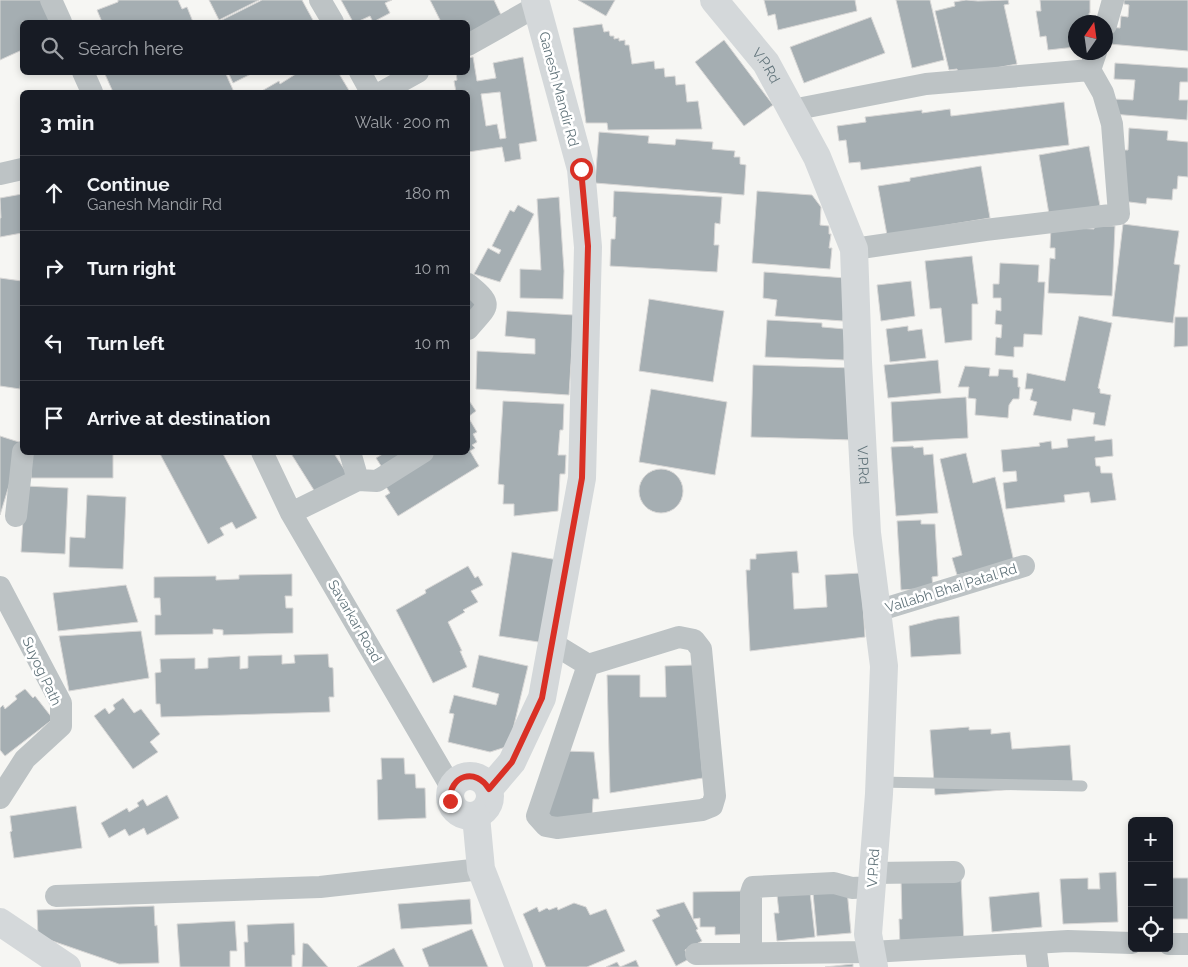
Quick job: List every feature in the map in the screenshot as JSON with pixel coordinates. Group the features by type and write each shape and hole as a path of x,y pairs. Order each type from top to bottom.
{"street":[{"path":"51,0 60,20"},
{"path":"320,0 332,20"},
{"name":"V.P.Rd","path":"714,0 766,63 817,156 854,249 867,533 884,666 879,782 868,934 872,960"},
{"path":"1109,15 1113,0"},
{"path":"470,44 536,3"},
{"name":"Ganesh Mandir Rd","path":"489,789 512,762 542,698 582,478 588,246 581,169 536,3"},
{"path":"792,110 926,84 1093,61 1112,124 1119,214 985,230 854,249"},
{"path":"84,75 91,90"},
{"path":"362,75 370,90"},
{"path":"386,90 413,75"},
{"path":"0,174 20,170"},
{"path":"470,286 483,297 486,303 485,309 470,327"},
{"path":"16,516 23,455"},
{"name":"Savarkar Road","path":"263,455 291,513 451,788"},
{"path":"351,455 358,480"},
{"path":"291,513 358,480 377,481 418,455"},
{"name":"Vallabh Bhai Patal Rd","path":"877,611 1024,566"},
{"name":"Suyog Path","path":"0,587 61,703 61,726 26,759 0,798"},
{"path":"552,643 588,665 679,637 694,640 701,649 715,796 712,806 702,810 557,828 546,826 537,816 588,665"},
{"path":"474,776 480,778 489,789 490,795 486,808 476,816 463,815 453,807 450,801 451,788 461,778 474,776"},
{"path":"476,816 481,869 519,967"},
{"path":"56,896 320,888 481,869"},
{"path":"751,953 750,893 753,887 834,883 852,888 872,880 954,872"},
{"path":"0,922 67,967"},
{"path":"696,954 751,953 872,960 1035,943 1068,941 1128,943"},
{"path":"1035,943 1038,967"},
{"path":"1173,944 1188,944"}],"lane":[{"path":"879,782 1082,786"}],"building":[{"path":"0,0 48,0 57,20 20,20 20,51 0,60"},
{"path":"118,0 178,0 182,9 187,7 192,20 101,20 97,10 118,2"},
{"path":"209,0 259,0 219,20"},
{"path":"262,0 302,0 313,20 222,20"},
{"path":"341,0 392,0 385,3 390,13 377,20 372,20 370,16 361,20 352,20"},
{"path":"430,0 494,0 502,17 470,38 470,20 440,20"},
{"path":"578,0 615,0 606,16"},
{"path":"764,0 855,0 857,11 778,30 775,14 768,16"},
{"path":"896,0 930,0 944,60 912,68"},
{"path":"966,0 1008,0 1009,4 1004,5 1017,64 958,75 957,69 949,70 935,11 955,6 954,2"},
{"path":"1040,0 1090,0 1089,15 1068,15 1068,48 1048,50 1046,36 1040,37 1036,11 1041,11"},
{"path":"1124,0 1188,0 1188,51 1113,44 1113,27 1120,28 1121,16 1128,17 1129,5 1124,4"},
{"path":"871,17 885,53 804,83 790,47"},
{"path":"602,24 604,32 609,31 610,36 614,36 614,39 619,38 619,41 625,40 625,45 629,45 632,64 654,61 655,69 664,68 665,77 675,76 676,85 685,84 687,102 698,101 702,129 608,130 607,123 586,123 573,28"},
{"path":"724,40 773,105 744,126 695,62"},
{"path":"473,57 477,81 496,78 493,63 523,57 537,141 519,144 521,159 505,162 502,147 470,152 470,90 456,90 454,81 457,80 456,75 470,75 470,58","holes":["500,92 506,138 500,139 497,124 486,126 481,94"]},
{"path":"1115,63 1188,68 1188,82 1180,82 1179,100 1188,100 1187,120 1112,114 1113,99 1133,100 1135,80 1114,79"},
{"path":"105,75 226,75 233,90 112,90"},
{"path":"229,75 249,75 233,83"},
{"path":"294,75 340,75 349,90 263,90 279,81 280,84"},
{"path":"1064,102 1069,145 861,170 860,162 849,163 846,140 839,141 837,126 866,122 865,117 922,110 922,113 950,109 951,116"},
{"path":"1129,128 1168,131 1167,140 1188,142 1188,177 1178,176 1177,189 1173,189 1172,200 1147,198 1146,204 1121,201 1121,150 1128,150"},
{"path":"599,132 649,136 648,143 675,145 676,139 713,142 712,149 735,151 734,157 740,157 740,164 746,165 744,195 595,183"},
{"path":"1089,146 1100,206 1049,214 1039,155"},
{"path":"981,166 990,218 887,235 878,186 910,181 910,178"},
{"path":"614,191 722,197 720,224 715,223 714,245 719,245 717,272 610,266 611,239 615,239 616,217 613,217"},
{"path":"757,191 812,195 821,207 820,225 829,226 829,234 831,234 829,248 832,248 830,269 752,263"},
{"path":"20,194 20,233 0,237 0,198"},
{"path":"559,197 564,271 563,299 520,298 520,269 541,270 537,199"},
{"path":"518,205 534,214 500,282 474,274 488,248 499,254 501,250 492,246 510,210 514,212"},
{"path":"1123,224 1179,231 1174,264 1180,265 1173,323 1112,316"},
{"path":"1094,226 1115,226 1112,296 1048,293 1050,258 1055,259 1055,248 1050,248 1051,227 1094,229"},
{"path":"972,256 978,304 972,304 972,340 945,343 941,308 930,309 925,261"},
{"path":"1000,263 1039,265 1038,282 1045,282 1042,335 1024,334 1023,347 1014,347 1014,357 995,355 996,337 1001,338 1002,325 995,324 996,310 1001,311 1001,298 993,298 993,284 999,284"},
{"path":"764,272 846,278 843,321 775,316 777,300 763,298"},
{"path":"0,278 20,281 20,389 0,386"},
{"path":"911,281 915,316 881,321 877,285"},
{"path":"470,292 480,309 470,322"},
{"path":"649,299 724,311 713,382 639,371"},
{"path":"507,311 574,315 569,395 476,389 477,351 535,354 535,339 505,336"},
{"path":"1079,316 1112,323 1098,388 1100,393 1111,395 1105,426 1093,424 1095,413 1073,409 1071,421 1033,415 1037,402 1030,400 1033,389 1025,389 1027,373 1065,381"},
{"path":"1175,317 1188,317 1188,346 1174,347"},
{"path":"767,320 822,323 822,327 845,329 844,360 765,357"},
{"path":"908,326 908,331 922,329 926,358 890,362 886,329"},
{"path":"938,360 941,393 888,398 884,365"},
{"path":"753,365 855,368 853,440 751,437"},
{"path":"965,366 990,368 989,376 998,376 999,369 1013,370 1013,377 1018,378 1018,387 1020,387 1019,399 1013,399 1009,405 1008,418 975,415 976,399 968,398 969,387 958,387"},
{"path":"651,389 727,402 715,475 639,462"},
{"path":"966,397 968,438 893,442 891,402"},
{"path":"503,401 564,404 563,430 560,430 558,455 566,455 565,474 560,474 558,511 514,516 514,504 503,504 504,485 498,484"},
{"path":"470,402 476,411 470,416"},
{"path":"470,420 477,432 473,434 477,442 472,445 475,448 470,451"},
{"path":"0,436 20,442 20,450 0,515"},
{"path":"1095,436 1095,441 1112,439 1113,456 1095,458 1096,466 1100,466 1101,473 1112,473 1116,500 1091,503 1089,492 1064,495 1065,502 1006,509 1003,483 1017,481 1016,471 1003,472 1001,450 1040,446 1039,443 1051,441 1052,449 1068,447 1067,439"},
{"path":"913,446 914,448 923,447 924,455 933,454 938,513 896,516 891,447"},
{"path":"470,451 479,466 398,516 385,496 390,493 383,482 427,455 470,455"},
{"path":"966,453 973,483 995,477 1014,562 957,575 952,558 962,555 940,459"},
{"path":"31,455 113,455 113,478 31,478"},
{"path":"161,455 224,455 257,518 236,529 232,522 220,528 224,535 208,544"},
{"path":"292,455 335,455 348,475 317,495"},
{"path":"381,455 413,455 385,472 376,458"},
{"path":"661,469 673,473 679,479 683,491 679,503 673,509 661,513 649,509 643,503 639,491 643,479 649,473"},
{"path":"25,486 68,488 65,554 21,552"},
{"path":"87,495 126,497 123,569 69,567 70,537 85,538"},
{"path":"921,520 921,524 935,524 938,576 932,577 933,588 901,590 897,521"},
{"path":"797,551 799,573 792,573 794,609 827,607 825,575 861,573 865,637 750,651 746,570 750,570 750,559 756,559 756,554"},
{"path":"512,552 558,560 545,643 499,636"},
{"path":"468,566 475,578 478,576 483,585 471,591 478,602 463,610 465,612 448,622 462,651 460,651 467,667 433,683 396,610 426,593 425,590"},
{"path":"292,574 292,596 285,596 286,608 293,608 293,633 223,635 223,630 213,629 213,634 155,635 155,615 161,615 160,598 154,598 154,577 216,576 216,580 239,579 239,575"},
{"path":"126,585 138,622 58,631 53,593"},
{"path":"959,616 961,654 911,657 909,626"},
{"path":"141,631 149,678 69,691 59,636"},
{"path":"328,654 329,667 333,668 334,697 329,697 330,712 161,717 160,704 156,704 155,673 161,672 160,659 195,658 195,669 208,668 208,658 240,656 240,669 248,668 248,656 282,655 282,664 295,663 294,655"},
{"path":"479,655 528,666 509,746 490,752 448,742 454,714 449,713 454,695 496,705 499,694 472,687"},
{"path":"693,665 703,778 610,793 607,675 640,675 640,697 666,697 665,666"},
{"path":"25,689 33,698 35,696 53,719 5,756 0,750 0,708 3,705 5,709 17,699 15,696"},
{"path":"123,698 134,713 141,709 160,734 150,742 158,752 133,769 94,716 105,708 109,714 115,709 113,705"},
{"path":"969,727 969,730 991,729 991,734 1010,732 1012,749 1070,745 1073,785 935,795 930,730"},
{"path":"564,751 594,752 599,799 593,799 592,819 546,818"},
{"path":"381,758 404,758 405,774 415,774 416,788 425,788 426,818 378,820 377,780 382,779"},
{"path":"167,795 179,818 147,835 144,828 129,836 125,829 109,838 101,823 127,808 129,812 139,806 137,803 143,799 147,806"},
{"path":"76,806 82,848 14,858 10,832 12,831 10,816"},
{"path":"1116,872 1118,922 1063,924 1060,879 1088,878 1088,889 1100,889 1099,873"},
{"path":"961,877 964,944 900,946 899,919 902,919 901,879"},
{"path":"1173,878 1188,878 1188,919 1173,919"},
{"path":"847,890 851,933 817,936 813,893"},
{"path":"744,891 745,934 715,935 715,927 700,927 700,918 693,919 693,892"},
{"path":"810,892 815,937 777,941 774,913 779,913 777,895"},
{"path":"1039,892 1042,927 992,932 989,897"},
{"path":"470,899 472,924 401,929 398,904"},
{"path":"684,902 702,941 685,950 689,959 676,966 652,920 660,916 656,910"},
{"path":"574,903 586,907 590,915 606,909 625,951 587,967 546,967 523,914 537,907 539,912 547,908 549,910 557,907 558,910"},
{"path":"154,906 159,963 119,964 38,936 37,910"},
{"path":"235,921 237,951 230,951 230,967 180,967 177,924"},
{"path":"294,923 295,955 292,955 292,967 245,967 244,942 248,942 247,925"},
{"path":"472,929 488,967 429,967 422,949"},
{"path":"303,943 308,944 328,967 302,967"},
{"path":"394,948 404,967 357,967"},
{"path":"636,960 639,967 620,967"},
{"path":"617,962 620,967 606,967"},
{"path":"853,964 853,967 825,967"}],"route":[{"path":"450,801 451,788 455,782 467,776 480,778 489,789 512,762 542,698 582,478 588,246 581,169"}]}
